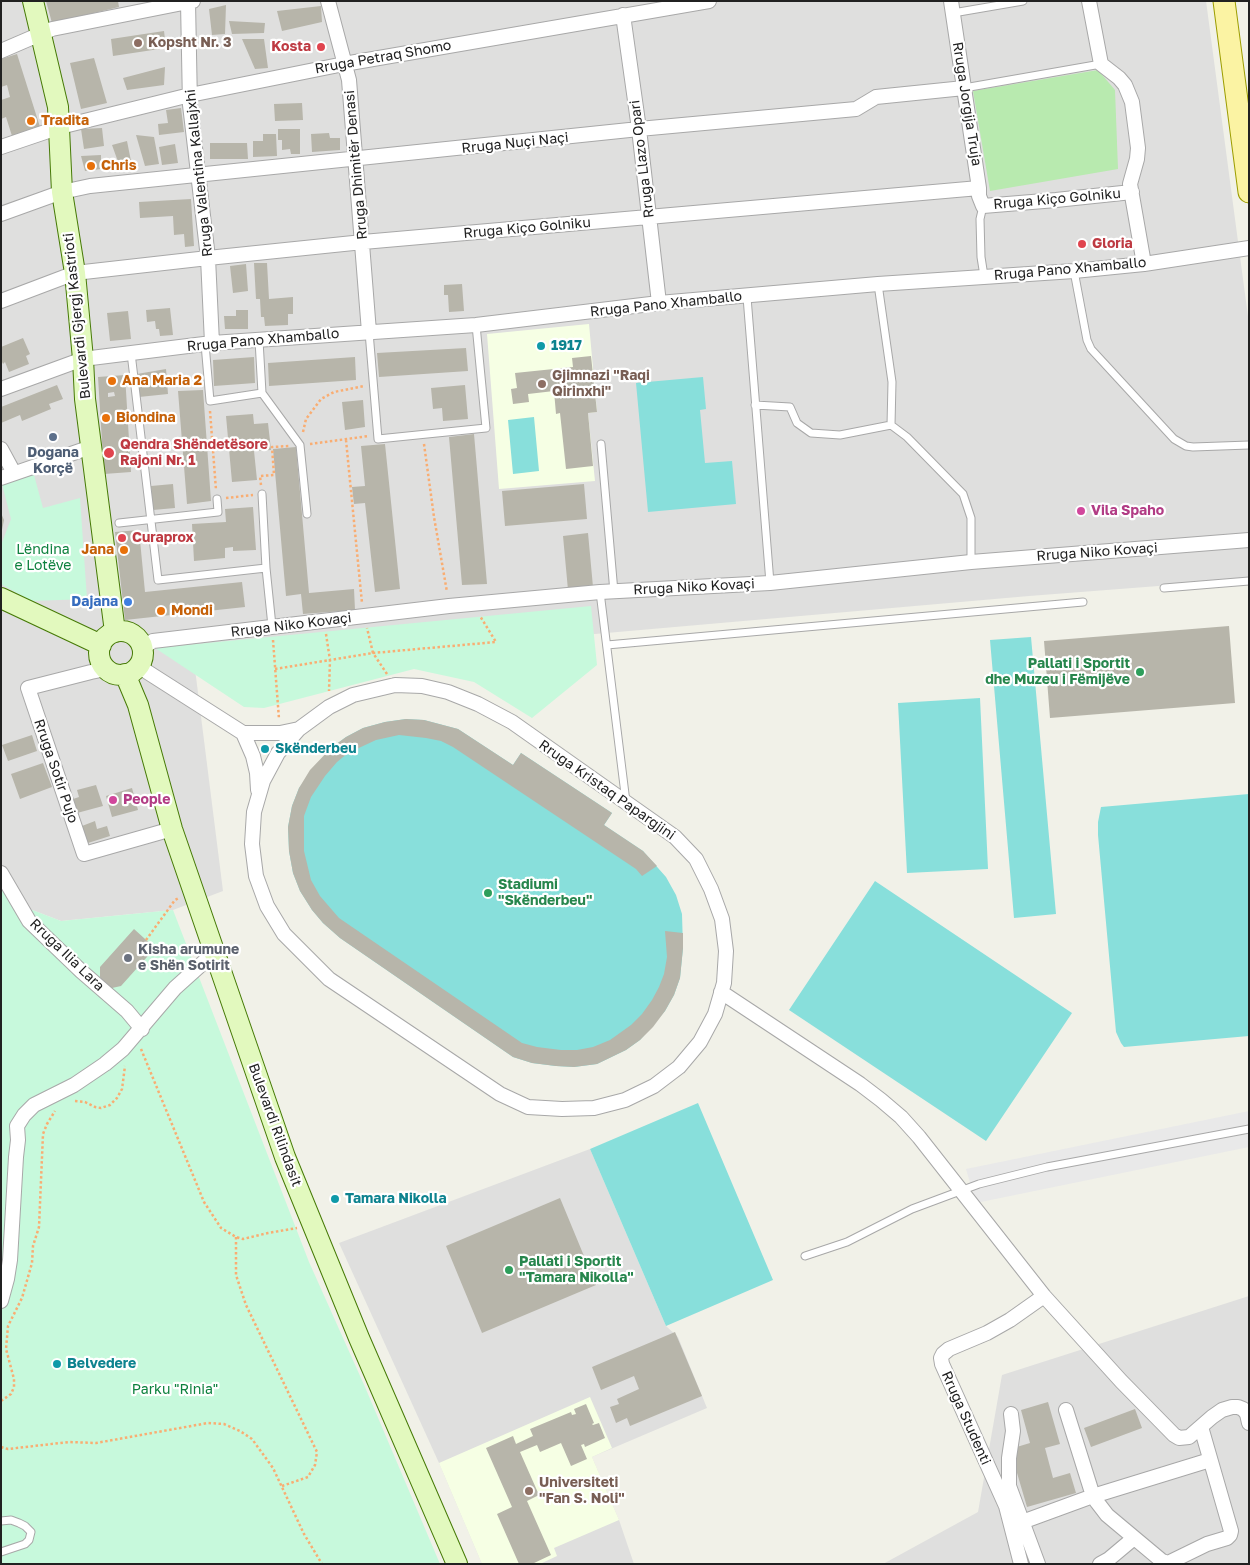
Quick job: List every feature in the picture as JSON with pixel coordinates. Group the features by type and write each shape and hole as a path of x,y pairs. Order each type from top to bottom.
{"main road":[{"name":"Bulevardi Gjergj Kastrioti","path":"32,1 58,106 62,192 75,274 84,359 85,399 108,638 100,658 128,664"},
{"path":"1224,1 1249,192"},
{"path":"1,598 108,638 122,631 134,636 139,641 128,664"},
{"name":"Bulevardi Rilindasit","path":"128,664 172,829 285,1157 359,1338 458,1564"}],"street":[{"name":"Rruga Dhimitër Denasi","path":"328,1 349,80 369,332"},
{"name":"Rruga Petraq Shomo","path":"1,146 60,127 190,95 344,64 710,1"},
{"path":"1088,1 1101,64 1125,85 1132,102 1138,148 1130,184 1144,264"},
{"path":"1,51 52,29 190,2"},
{"name":"Rruga Valentina Kallajxhi","path":"190,2 190,106 208,258 208,344"},
{"name":"Rruga Jorgija Truja","path":"952,7 982,206"},
{"name":"Rruga Llazo Opari","path":"623,15 639,129 659,304"},
{"name":"Rruga Nuçi Naçi","path":"1,214 62,192 90,186 355,160 639,129 856,109 876,97 964,88"},
{"name":"Rruga Kiço Golniku","path":"1,301 75,274 208,258 362,242 979,188"},
{"name":"Rruga Kiço Golniku","path":"982,206 1132,192"},
{"name":"Rruga Pano Xhamballo","path":"1,389 84,359 208,344 476,325 659,304 878,284 1074,271 1144,264 1249,248"},
{"path":"1,449 8,476 91,447"},
{"name":"Rruga Niko Kovaçi","path":"28,688 128,664 153,641 272,626 449,606 607,592 770,582 971,562 1249,540"},
{"path":"128,664 243,733"},
{"name":"Rruga Kristaq Papargjini","path":"396,685 422,686 448,692 478,704 512,722 675,837 696,859 711,889 722,919 726,951 724,983 715,1014 700,1042 679,1066 654,1086 625,1100 594,1108 528,1107 500,1094 329,979 284,934 267,906 256,876 252,844 254,812 263,781 278,753 299,728 329,707 354,695 396,685"},
{"name":"Rruga Sotir Pujo","path":"28,688 84,854 172,829"},
{"name":"Rruga Kristaq Papargjini","path":"258,795 257,773 253,756 243,733 280,733 299,728"},
{"name":"Rruga Ilia Lara","path":"1,873 29,921 81,971 127,1011 142,1029"},
{"path":"1,1301 10,1260 18,1140 17,1126 24,1114 34,1105 74,1085 123,1049 176,988 214,952"},
{"path":"721,992 860,1084 901,1117 919,1137 1044,1296 1121,1381 1174,1435 1179,1438 1189,1437 1222,1410 1232,1407 1244,1409 1249,1423"},
{"name":"Rruga Studenti","path":"1021,1564 1006,1506 942,1364 942,1358 945,1351 987,1333 1010,1320 1044,1296"},
{"path":"1066,1410 1093,1496 1107,1515 1162,1561 1168,1563 1207,1544 1227,1538 1231,1531 1201,1426"},
{"path":"1011,1414 1013,1431 1009,1458 1009,1486 1038,1564"},
{"path":"1022,1522 1093,1496 1210,1460"},
{"path":"1100,1564 1134,1538"}],"lane":[{"path":"952,7 1023,1"},
{"path":"964,88 1101,64"},
{"path":"982,206 980,228 984,276"},
{"path":"1074,271 1087,340 1092,349 1174,439 1186,446 1193,447 1249,445"},
{"path":"878,284 892,382 891,425"},
{"path":"747,296 770,582"},
{"path":"369,332 378,439 486,428 476,325"},
{"path":"259,340 262,393 300,446 307,514"},
{"path":"208,344 210,401 262,393"},
{"path":"131,353 158,580 266,568"},
{"path":"755,405 790,407 797,423 811,433 840,435 891,425 907,437 964,494 971,518 971,562"},
{"path":"601,444 607,592 607,645 626,803"},
{"path":"262,494 266,568 272,626"},
{"path":"119,524 218,512 217,500"},
{"path":"1164,588 1249,581"},
{"path":"607,645 1083,602"},
{"path":"805,1256 847,1242 912,1209 979,1184 1047,1167 1249,1129"},
{"path":"1,1520 10,1520 25,1526 30,1532 30,1536 25,1544 1,1552"}],"path":[{"path":"300,446 306,419 321,399 334,392 373,384"},
{"path":"210,401 217,500 262,494"},
{"path":"422,434 449,606"},
{"path":"346,439 364,616 373,653 396,685"},
{"path":"275,669 373,653 496,642 473,604"},
{"path":"324,621 330,660 329,707"},
{"path":"272,626 280,733"},
{"path":"146,940 175,900 193,890"},
{"path":"136,1052 144,1038 142,1029"},
{"path":"140,1048 204,1202 221,1228 243,1239 314,1226"},
{"path":"72,1101 85,1102 101,1108 110,1105 122,1089 125,1066 129,1062"},
{"path":"1,1401 11,1394 14,1387 14,1379 6,1349 8,1326 22,1298 32,1263 33,1246 38,1227 43,1134 54,1112 61,1106"},
{"path":"236,1237 236,1275 246,1306 317,1452 315,1465 308,1477 282,1486"},
{"path":"1,1447 8,1448 69,1442 96,1443 208,1423 224,1424 252,1439 274,1468 304,1534 322,1564"}],"shaded area":[{"path":"1,1 1206,1 1249,324 1249,579 1029,596 195,669 223,891 173,910 61,921 14,903 1,878"},
{"name":"Gjimnazi \"Raqi Qirinxhi\"","path":"589,324 597,412 588,413 595,481 499,489 487,334"},
{"path":"703,377 706,409 700,410 705,463 732,461 736,504 648,512 636,383"},
{"path":"534,417 539,471 513,474 508,420"},
{"path":"1031,637 1056,914 1014,918 990,640"},
{"path":"980,698 988,869 907,873 898,703"},
{"name":"Stadiumi \"Skënderbeu\"","path":"406,719 424,720 458,729 513,765 521,753 612,813 604,825 643,851 666,877 676,895 682,914 683,948 680,978 674,995 665,1011 640,1040 626,1050 597,1064 574,1067 532,1063 513,1057 340,938 312,910 300,891 293,873 289,851 288,827 292,806 299,788 331,748 346,737 363,728"},
{"path":"1249,794 1249,1036 1124,1047 1116,1032 1098,835 1101,807"},
{"path":"875,881 1072,1013 986,1141 789,1010"},
{"path":"698,1103 773,1280 666,1326 590,1149"},
{"path":"1249,1111 1249,1147 976,1203 966,1169"},
{"path":"590,1149 666,1326 678,1337 707,1408 592,1457 619,1520 634,1564 482,1564 439,1463 339,1243"},
{"path":"1249,1296 1249,1564 883,1564 978,1512 1002,1375"},
{"name":"Universiteti \"Fan S. Noli\"","path":"590,1397 612,1448 592,1457 619,1520 554,1548 557,1556 540,1564 482,1564 439,1463"}],"green space":[{"path":"1098,70 1115,90 1118,169 990,191 973,91"},
{"name":"Lëndina e Lotëve","path":"34,475 43,508 80,498 87,599 31,601 1,584 1,545 11,519 2,484"},
{"path":"591,606 597,665 532,718 474,682 414,669 264,708 244,707 155,648"},
{"name":"Parku \"Rinia\"","path":"1,886 14,903 61,921 173,910 309,1262 365,1387 440,1564 1,1564"}],"building":[{"path":"46,1 118,1 119,7 52,23"},
{"path":"226,5 225,34 212,35 209,9"},
{"path":"321,6 322,22 282,31 277,11"},
{"path":"229,21 265,23 264,33 232,34"},
{"name":"Kopsht Nr. 3","path":"164,31 166,48 113,56 111,39"},
{"path":"242,39 264,39 268,68 255,69"},
{"path":"17,54 40,127 12,136 6,117 1,119 1,100 10,97 7,85 1,87 1,59"},
{"path":"94,58 107,103 81,109 70,63"},
{"path":"165,67 164,85 127,90 123,78"},
{"path":"302,103 303,120 275,121 274,104"},
{"path":"181,108 184,132 159,135 158,124 168,123 166,110"},
{"path":"102,128 104,146 84,149 81,129"},
{"path":"278,129 300,129 300,154 291,154 290,149 282,150 282,140 278,140"},
{"path":"329,133 330,138 340,138 340,150 312,152 311,134"},
{"path":"263,134 276,134 277,156 253,157 253,141 263,141"},
{"path":"136,135 154,137 159,164 145,166"},
{"path":"127,141 132,166 121,170 112,145"},
{"path":"210,143 247,143 248,159 210,159"},
{"path":"175,144 178,163 162,165 159,147"},
{"path":"101,155 101,169 85,171 81,156"},
{"path":"191,199 194,246 185,247 184,234 174,235 173,216 140,218 139,202"},
{"path":"254,263 267,263 269,299 293,297 293,314 288,314 288,325 265,326 264,317 261,317 260,299 256,299"},
{"path":"246,264 248,291 233,293 230,266"},
{"path":"462,284 464,311 449,312 448,295 444,295 444,285"},
{"path":"170,308 173,335 160,336 159,329 156,329 155,321 147,322 146,310"},
{"path":"236,310 248,310 248,329 225,329 224,316 236,316"},
{"path":"128,311 131,339 110,341 107,313"},
{"path":"23,338 30,354 26,356 29,364 9,372 5,362 3,364 1,360 1,347"},
{"path":"466,348 468,371 379,377 377,353"},
{"path":"591,356 597,412 588,413 593,466 566,469 560,413 556,414 554,391 528,394 529,402 513,404 511,389 517,388 515,373 573,367 572,358"},
{"path":"254,357 255,383 214,386 213,360"},
{"path":"355,357 356,380 269,386 268,363"},
{"path":"166,369 168,394 139,397 137,374"},
{"path":"125,375 131,472 104,474 98,377","holes":["114,392 115,396 108,397 108,393"]},
{"path":"57,385 63,399 49,404 51,409 22,421 20,415 1,423 1,407"},
{"path":"465,385 468,419 443,421 442,408 433,409 431,388"},
{"path":"203,390 211,501 187,504 178,391"},
{"path":"363,400 365,427 345,430 342,402"},
{"path":"253,414 254,424 268,423 271,450 254,451 257,480 232,482 226,416"},
{"path":"474,434 487,584 462,585 449,437"},
{"path":"385,444 400,589 375,592 365,503 354,504 352,487 365,486 361,446"},
{"path":"296,447 309,593 354,589 355,610 303,614 301,594 286,596 273,449"},
{"path":"173,484 175,508 153,510 151,486"},
{"path":"584,484 587,519 505,526 502,491"},
{"path":"253,507 256,550 233,551 233,547 225,548 225,558 194,561 192,524 226,522 225,509"},
{"path":"1,513 4,520 2,530 1,530"},
{"path":"139,530 145,592 242,582 245,607 125,620 115,532"},
{"path":"588,533 593,587 568,590 563,536"},
{"name":"Pallati i Sportit dhe Muzeu i Fëmijëve","path":"1229,626 1235,703 1050,718 1044,641"},
{"path":"406,719 424,720 458,729 513,765 521,753 612,813 604,825 643,851 657,866 642,876 636,869 453,747 441,741 399,735 376,740 348,753 325,776 311,797 304,816 304,851 311,880 320,896 339,918 522,1043 561,1050 593,1047 610,1040 631,1025 652,1000 664,974 667,957 665,931 683,933 680,978 674,995 653,1027 626,1050 597,1064 574,1067 532,1063 513,1057 340,938 312,910 300,891 293,873 289,851 288,827 292,806 299,788 310,770 331,748 346,737 363,728"},
{"path":"32,735 37,751 8,761 2,745"},
{"path":"43,763 52,787 20,799 11,774"},
{"path":"96,785 103,806 77,813 73,799 79,797 77,790"},
{"path":"132,788 138,810 112,817 106,796"},
{"path":"95,821 97,829 107,826 110,836 88,843 82,826"},
{"name":"Kisha arumune e Shën Sotirit","path":"134,929 155,948 121,986 112,988 104,984 100,977 100,967"},
{"name":"Pallati i Sportit \"Tamara Nikolla\"","path":"560,1198 596,1285 482,1333 446,1246"},
{"path":"675,1332 702,1396 630,1426 627,1418 616,1423 610,1407 619,1404 617,1399 639,1389 634,1376 601,1390 592,1367"},
{"path":"1048,1402 1060,1444 1045,1448 1053,1478 1070,1473 1076,1493 1027,1507 1010,1449 1030,1443 1021,1410"},
{"path":"586,1404 594,1423 592,1424 599,1423 605,1438 585,1447 584,1444 581,1445 587,1459 571,1466 561,1443 540,1452 537,1445 520,1452 539,1495 527,1501 551,1555 532,1564 519,1564 497,1514 512,1507 486,1448 513,1436 516,1444 533,1436 530,1429 571,1412 572,1415 576,1414 574,1409"},
{"path":"1135,1409 1142,1428 1091,1447 1084,1428"}],"place":[{"name":"Kopsht Nr. 3","path":"138,43"},
{"name":"Kosta","path":"321,47"},
{"name":"Tradita","path":"31,121"},
{"name":"Chris","path":"91,166"},
{"name":"Gloria","path":"1082,244"},
{"name":"1917","path":"541,346"},
{"name":"Ana Maria 2","path":"112,381"},
{"name":"Gjimnazi \"Raqi Qirinxhi\"","path":"542,384"},
{"name":"Biondina","path":"106,418"},
{"name":"Dogana Korçë","path":"53,437"},
{"name":"Qendra Shëndetësore Rajoni Nr. 1","path":"109,453"},
{"name":"Vila Spaho","path":"1081,511"},
{"name":"Curaprox","path":"122,538"},
{"name":"Jana","path":"124,550"},
{"name":"Dajana","path":"128,602"},
{"name":"Mondi","path":"161,611"},
{"name":"Pallati i Sportit dhe Muzeu i Fëmijëve","path":"1140,672"},
{"name":"Skënderbeu","path":"265,749"},
{"name":"People","path":"113,800"},
{"name":"Stadiumi \"Skënderbeu\"","path":"488,893"},
{"name":"Kisha arumune e Shën Sotirit","path":"128,958"},
{"name":"Tamara Nikolla","path":"335,1199"},
{"name":"Pallati i Sportit \"Tamara Nikolla\"","path":"509,1270"},
{"name":"Belvedere","path":"57,1364"},
{"name":"Universiteti \"Fan S. Noli\"","path":"529,1491"}]}
